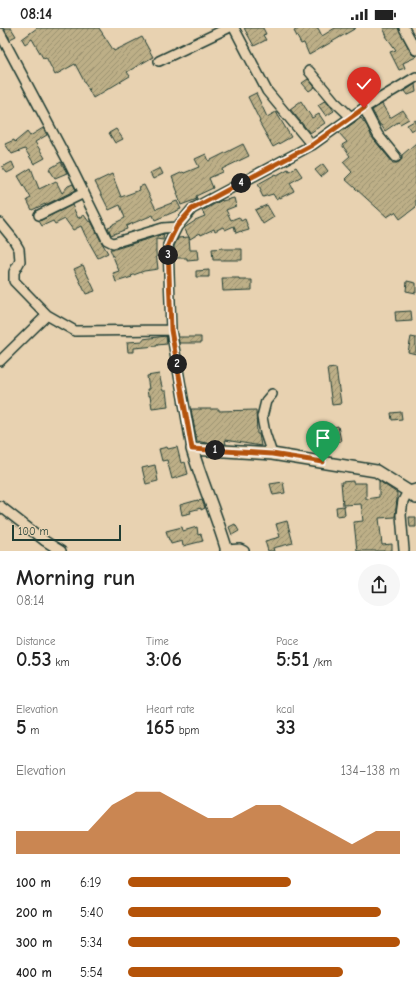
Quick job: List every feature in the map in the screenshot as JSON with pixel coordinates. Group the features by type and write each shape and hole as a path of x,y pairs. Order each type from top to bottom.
{"main road":[{"path":"226,551 213,508 192,449 272,454 376,471 413,493"}],"street":[{"path":"159,61 228,28"},
{"path":"234,28 267,91 312,145"},
{"path":"404,28 416,50"},
{"path":"0,33 107,240 113,243 163,228 177,226"},
{"path":"309,71 334,101 351,117"},
{"path":"192,449 171,330 168,245 177,226 192,209 312,145 364,108 416,77"},
{"path":"364,108 378,136 396,157"},
{"path":"39,215 84,193"},
{"path":"0,223 19,249 20,261 14,272 14,281 47,315 75,331 171,330"},
{"path":"0,361 47,315"},
{"path":"272,394 266,401 262,417 265,433 272,454"},
{"path":"404,550 401,515 403,501 413,493"},
{"path":"0,506 61,551"},
{"path":"226,551 240,549 244,551"}],"building":[{"path":"3,28 11,28 16,36 10,39"},
{"path":"37,28 99,28 114,51 142,37 153,57 127,72 130,76 93,98 75,64 55,75 46,57 43,58 32,39 25,44 22,39"},
{"path":"244,28 263,28 266,34 263,35 266,40 254,46"},
{"path":"300,28 318,28 322,36 335,28 356,28 309,55 304,43 301,44 294,31"},
{"path":"383,28 398,28 411,53 416,56 403,63 405,68 399,70 390,52 396,50 386,36"},
{"path":"308,79 315,87 309,91 302,83"},
{"path":"415,84 416,92 408,95 405,91"},
{"path":"256,93 267,117 276,112 291,137 273,147 259,122 260,121 248,97"},
{"path":"326,100 334,111 326,116 318,105"},
{"path":"301,101 312,118 319,114 325,123 310,133 290,109"},
{"path":"382,104 390,118 403,110 409,119 400,124 398,122 385,131 372,110"},
{"path":"361,118 367,126 371,136 393,163 400,161 402,159 402,155 416,143 416,207 400,219 395,212 387,217 345,179 352,172 343,162 350,156 342,145 347,142 339,133"},
{"path":"416,120 416,128 411,131 407,125"},
{"path":"43,128 47,135 35,142 45,158 34,164 25,149 12,154 5,144 14,140 15,142 27,132 30,136"},
{"path":"116,129 123,139 115,143 109,133"},
{"path":"243,144 249,156 222,169 223,172 209,178 213,188 196,196 197,199 181,205 172,177 199,167 195,159 206,154 209,161"},
{"path":"12,162 15,169 7,173 2,167"},
{"path":"61,162 67,173 55,178 49,169"},
{"path":"323,164 328,171 321,177 315,170"},
{"path":"296,167 302,176 290,183 294,191 276,199 273,194 263,197 258,184 276,174 277,175 288,169 289,171"},
{"path":"31,168 39,189 56,181 62,193 68,186 73,184 76,190 32,210 27,200 31,198 18,176"},
{"path":"160,168 163,174 153,179 150,173"},
{"path":"112,174 121,197 140,190 139,187 144,185 156,209 177,201 181,209 155,220 153,215 126,226 127,229 111,235 108,227 125,218 120,205 109,210 95,182"},
{"path":"234,198 236,206 226,210 231,220 239,217 241,221 245,219 249,230 236,233 234,226 225,230 223,227 201,235 200,233 190,239 184,228 195,220 205,216 202,211 222,200"},
{"path":"72,205 78,218 84,215 89,222 91,221 108,253 98,258 81,226 73,230 65,219 55,224 53,221 42,226 39,221"},
{"path":"267,205 274,217 263,224 255,210"},
{"path":"164,234 163,240 156,239 158,269 144,271 116,282 113,273 119,271 110,249 115,249"},
{"path":"189,237 190,250 197,250 198,260 187,261 187,258 174,258 174,246 178,238"},
{"path":"212,249 242,249 242,260 213,260"},
{"path":"83,265 95,291 86,294 74,269"},
{"path":"209,270 209,277 196,277 196,271"},
{"path":"222,278 252,280 252,290 223,291"},
{"path":"407,281 416,283 416,293 406,291"},
{"path":"411,311 412,321 396,322 395,312"},
{"path":"166,336 167,344 134,348 134,352 128,352 127,342 143,341 143,339"},
{"path":"178,337 201,337 201,343 179,343"},
{"path":"411,337 416,338 416,354 408,352"},
{"path":"336,368 341,404 332,405 327,369"},
{"path":"159,374 163,391 166,391 168,406 152,408 150,396 148,396 147,389 149,389 147,376"},
{"path":"191,409 219,409 219,411 256,410 257,434 259,434 261,446 225,440 226,444 197,441"},
{"path":"401,412 402,419 392,420 391,413"},
{"path":"338,426 341,441 321,446 318,431"},
{"path":"167,447 168,449 177,447 181,463 185,462 188,474 172,479 167,460 162,461 159,449"},
{"path":"155,465 158,481 146,484 142,468"},
{"path":"353,481 353,483 366,483 366,499 379,497 379,481 397,493 395,517 379,518 382,545 392,544 392,551 357,551 354,522 363,521 361,504 343,505 341,482"},
{"path":"283,482 285,493 273,495 270,484"},
{"path":"202,500 205,508 190,511 191,513 182,515 180,505"},
{"path":"344,506 345,515 337,516 336,507"},
{"path":"409,517 416,517 416,527 410,527"},
{"path":"287,521 293,543 273,548 274,551 268,551 265,541 280,537 276,524"},
{"path":"235,524 239,531 232,535 229,527"},
{"path":"182,527 183,531 197,527 198,535 201,534 203,541 183,546 182,541 171,544 166,531"}],"route":[{"path":"323,462 272,454 192,449 171,330 168,245 177,226 192,209 312,145 364,108"}]}
